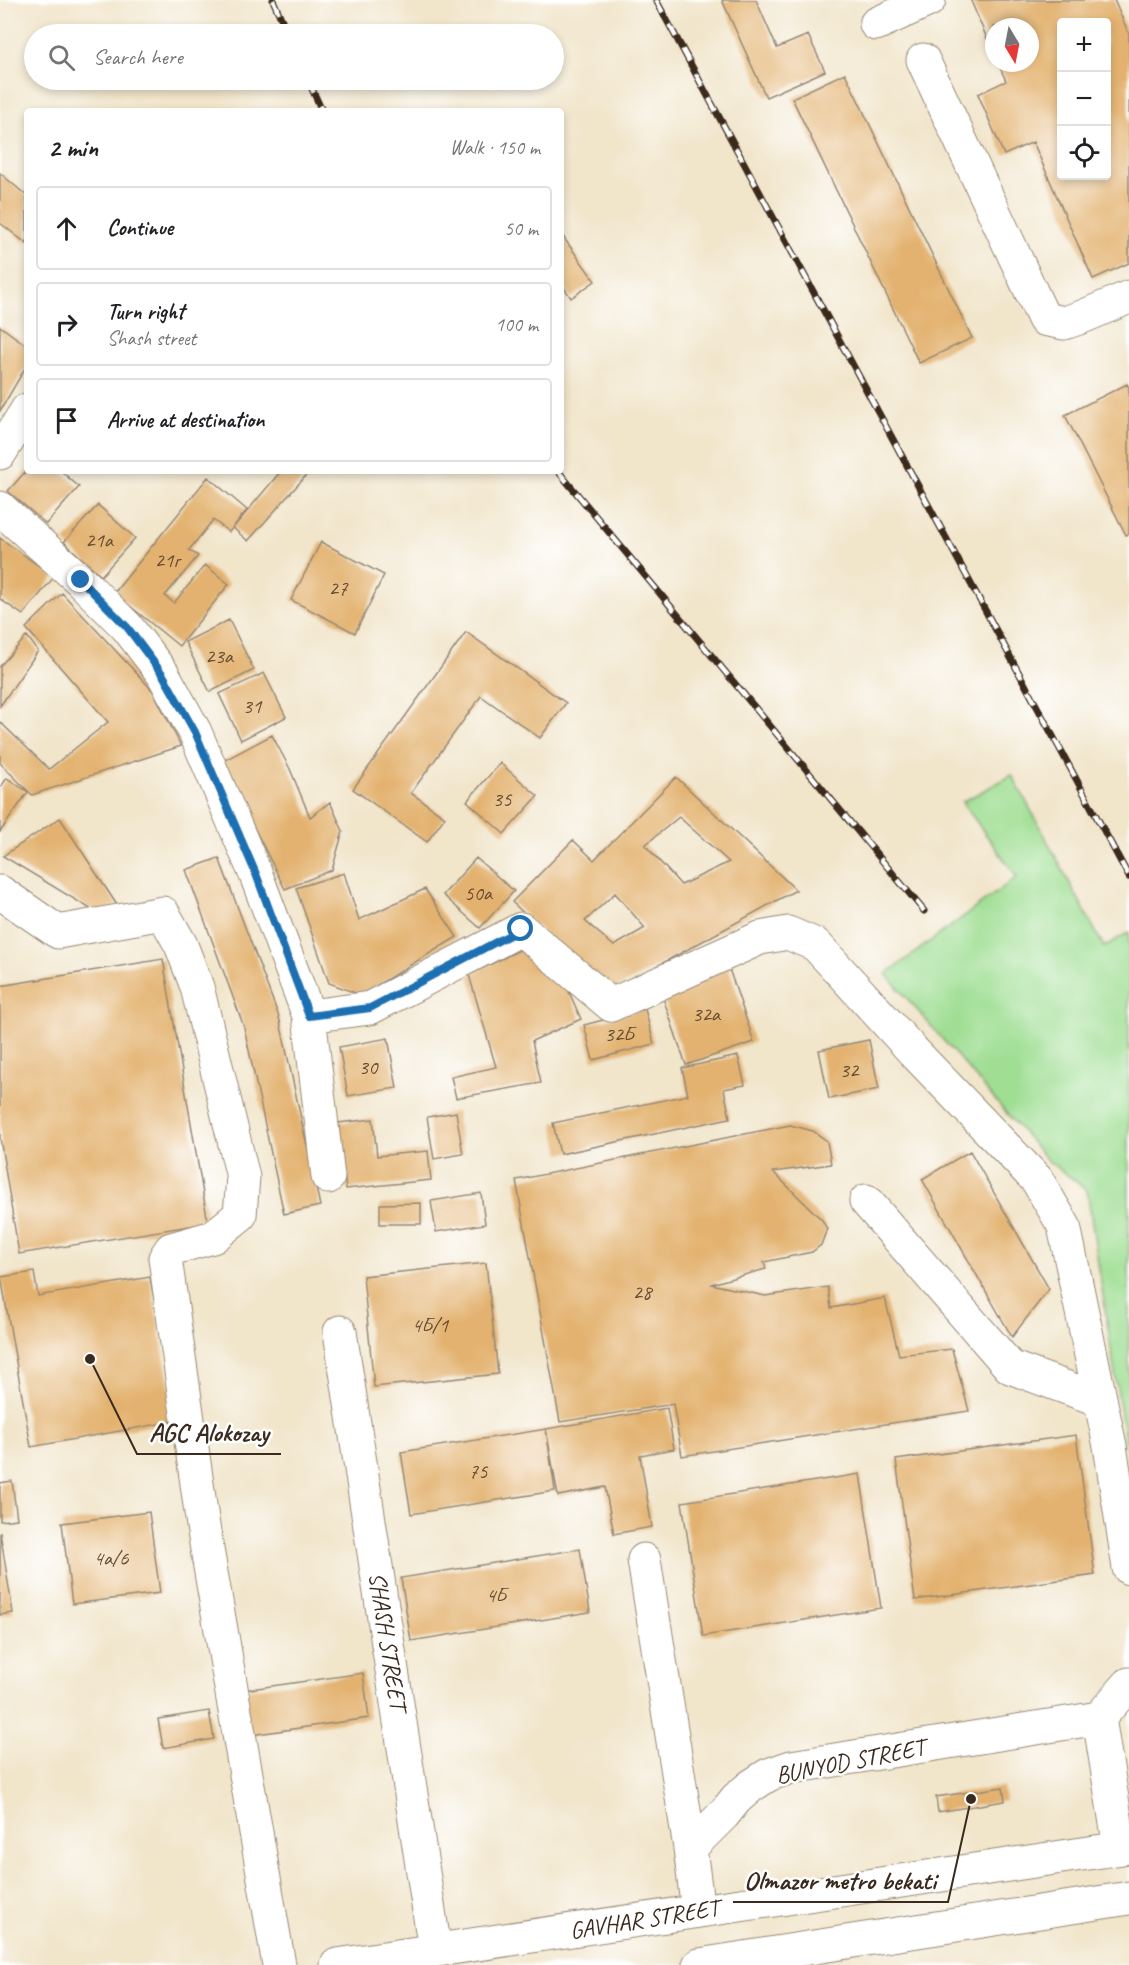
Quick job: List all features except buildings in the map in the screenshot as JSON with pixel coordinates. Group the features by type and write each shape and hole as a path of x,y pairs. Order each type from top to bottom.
{"street":[{"path":"876,24 929,0"},
{"path":"923,60 1044,319 1064,322 1129,297"},
{"path":"0,453 24,415"},
{"path":"0,508 81,580 127,627 163,675 195,732 251,864 309,1016 328,1177"},
{"path":"0,892 58,932 163,912 181,945 197,987 243,1177 240,1215 213,1237 171,1249 165,1258 203,1526 279,1965"},
{"path":"309,1016 370,1008 521,929 611,1005 760,938 788,933 816,945 913,1051 1037,1180 1064,1226 1110,1446 1129,1568"},
{"path":"866,1201 1010,1367 1100,1400"},
{"name":"SHASH STREET","path":"340,1332 435,1950"},
{"path":"644,1560 698,1911"},
{"path":"699,1965 1129,1898 1124,1847 1099,1718 1129,1684"},
{"name":"BUNYOD STREET","path":"690,1848 751,1786 768,1775 791,1767 1099,1718"},
{"name":"GAVHAR STREET","path":"337,1965 1124,1847"}],"green space":[{"path":"1012,775 1104,947 1129,932 1129,1467 1087,1190 1047,1160 886,974 1017,877 962,802"}],"railway":[{"path":"273,0 284,24"},
{"path":"656,0 1129,877"},
{"path":"313,90 321,108"},
{"path":"560,474 924,911"}],"place":[{"name":"AGC Alokozay","path":"90,1359"},
{"name":"Olmazor metro bekati","path":"971,1799"}],"route":[{"path":"81,580 127,627 163,675 195,732 256,874 309,1016 370,1008 521,929"}]}
